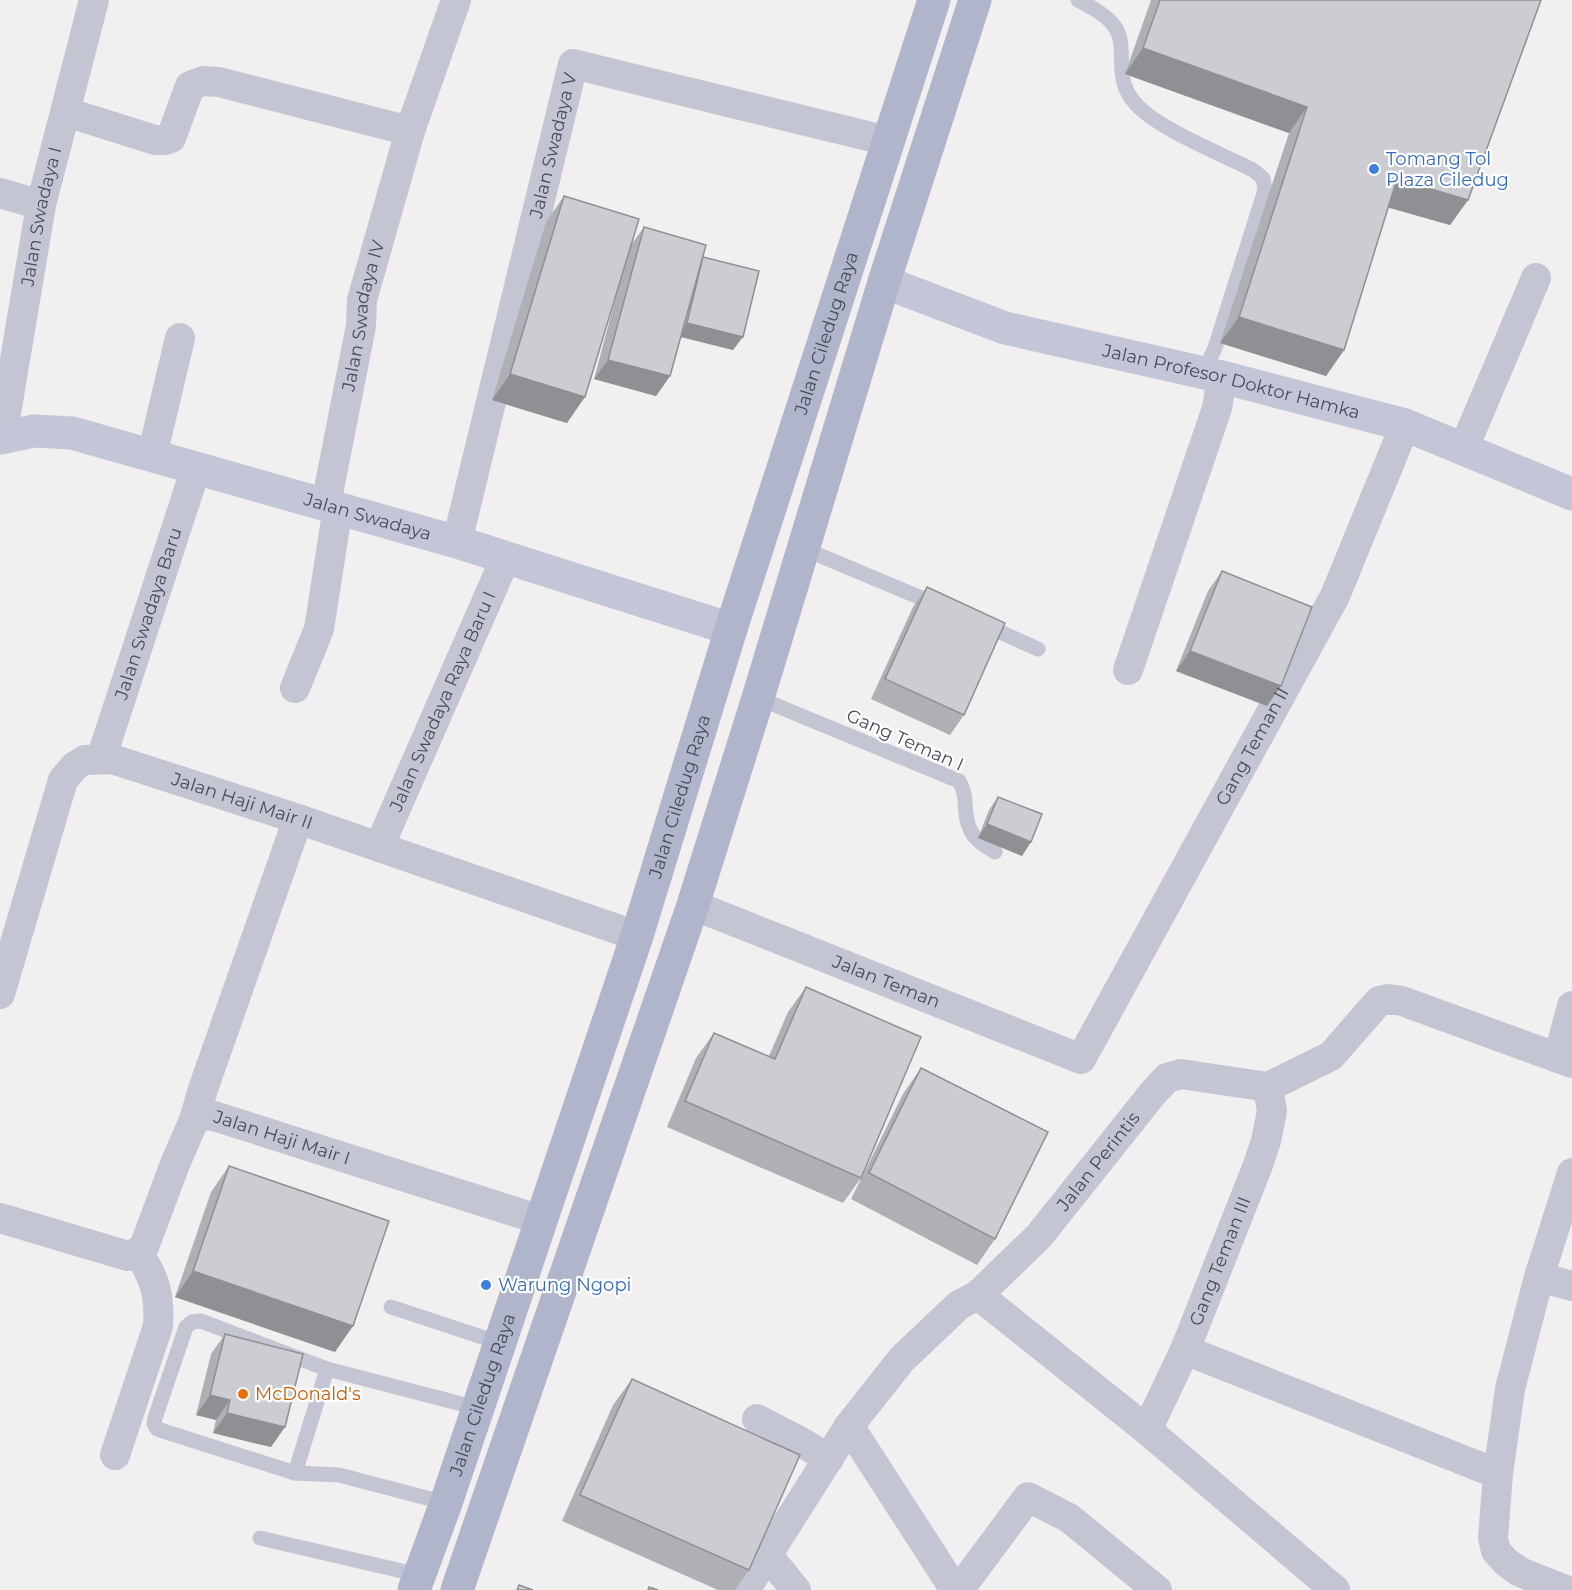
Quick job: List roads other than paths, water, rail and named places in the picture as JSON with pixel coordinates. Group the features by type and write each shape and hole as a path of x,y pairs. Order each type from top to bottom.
{"main road":[{"name":"Jalan Ciledug Raya","path":"419,1576 446,1503 636,936 731,629 934,0"},
{"path":"460,1582 693,905 884,282 975,0"},
{"path":"541,1220 580,1236"},
{"path":"446,1503 476,1507 486,1502"},
{"path":"419,1576 445,1562 455,1566 460,1582"}],"street":[{"name":"Jalan Swadaya IV","path":"295,688 319,629 332,506 361,326 363,300 410,131 456,0"},
{"name":"Jalan Swadaya I","path":"1,437 41,205 66,112 90,1"},
{"name":"Jalan Swadaya V","path":"457,542 573,64 888,141"},
{"path":"66,112 155,140 165,140 171,138 190,86 203,81 219,82 410,131"},
{"path":"0,193 41,205"},
{"path":"1463,450 1536,278"},
{"name":"Jalan Profesor Doktor Hamka","path":"884,282 1005,328 1212,375 1405,425 1572,494"},
{"path":"152,456 180,338"},
{"path":"1128,670 1217,408 1212,375"},
{"name":"Gang Teman II","path":"1082,1059 1335,596 1405,425"},
{"name":"Jalan Swadaya","path":"1,437 34,431 72,433 457,542 731,629"},
{"name":"Jalan Swadaya Baru","path":"101,759 196,468"},
{"name":"Jalan Swadaya Raya Baru I","path":"379,847 506,557"},
{"name":"Jalan Haji Mair II","path":"0,994 63,780 75,766 85,760 112,759 298,819 636,936"},
{"path":"194,1120 202,1089 298,819"},
{"name":"Jalan Teman","path":"693,905 1082,1059"},
{"path":"1268,1087 1331,1056 1379,1001 1389,999 1402,1001 1565,1060 1572,1006"},
{"name":"Jalan Perintis","path":"745,1590 849,1426 902,1359 959,1305 978,1295 1039,1236 1167,1078 1181,1074 1268,1087"},
{"name":"Gang Teman III","path":"1148,1430 1185,1350 1266,1142 1272,1111 1268,1087"},
{"name":"Jalan Haji Mair I","path":"138,1252 144,1247 194,1120 205,1115 541,1220"},
{"path":"1565,1590 1520,1572 1506,1562 1496,1551 1493,1538 1498,1474 1510,1389 1539,1277 1572,1173"},
{"path":"0,1218 128,1256 138,1252 152,1275 159,1307 158,1326 115,1455"},
{"path":"1539,1277 1572,1286"},
{"path":"978,1295 1148,1430 1335,1590"},
{"path":"1185,1350 1498,1474"},
{"path":"757,1419 803,1443 829,1460"},
{"path":"849,1426 957,1590 1028,1497 1069,1518 1157,1590"},
{"path":"768,1556 796,1590"}],"lane":[{"path":"1089,2 1115,26 1120,46 1121,77 1130,97 1143,112 1165,126 1253,170 1263,178 1264,190 1215,348 1212,375"},
{"path":"802,548 952,611"},
{"path":"973,620 1038,648"},
{"name":"Gang Teman I","path":"758,698 959,781 964,789 970,829 979,842 995,852"},
{"path":"391,1307 500,1343"},
{"path":"446,1503 339,1475 295,1473 157,1429 154,1424 155,1418 186,1327 192,1322 201,1322 327,1369 477,1408"},
{"path":"295,1473 327,1369"},
{"path":"261,1538 419,1576"}],"place":[{"name":"Tomang Tol Plaza Ciledug","path":"1374,169"},
{"name":"Warung Ngopi","path":"486,1285"},
{"name":"McDonald's","path":"243,1394"}]}
